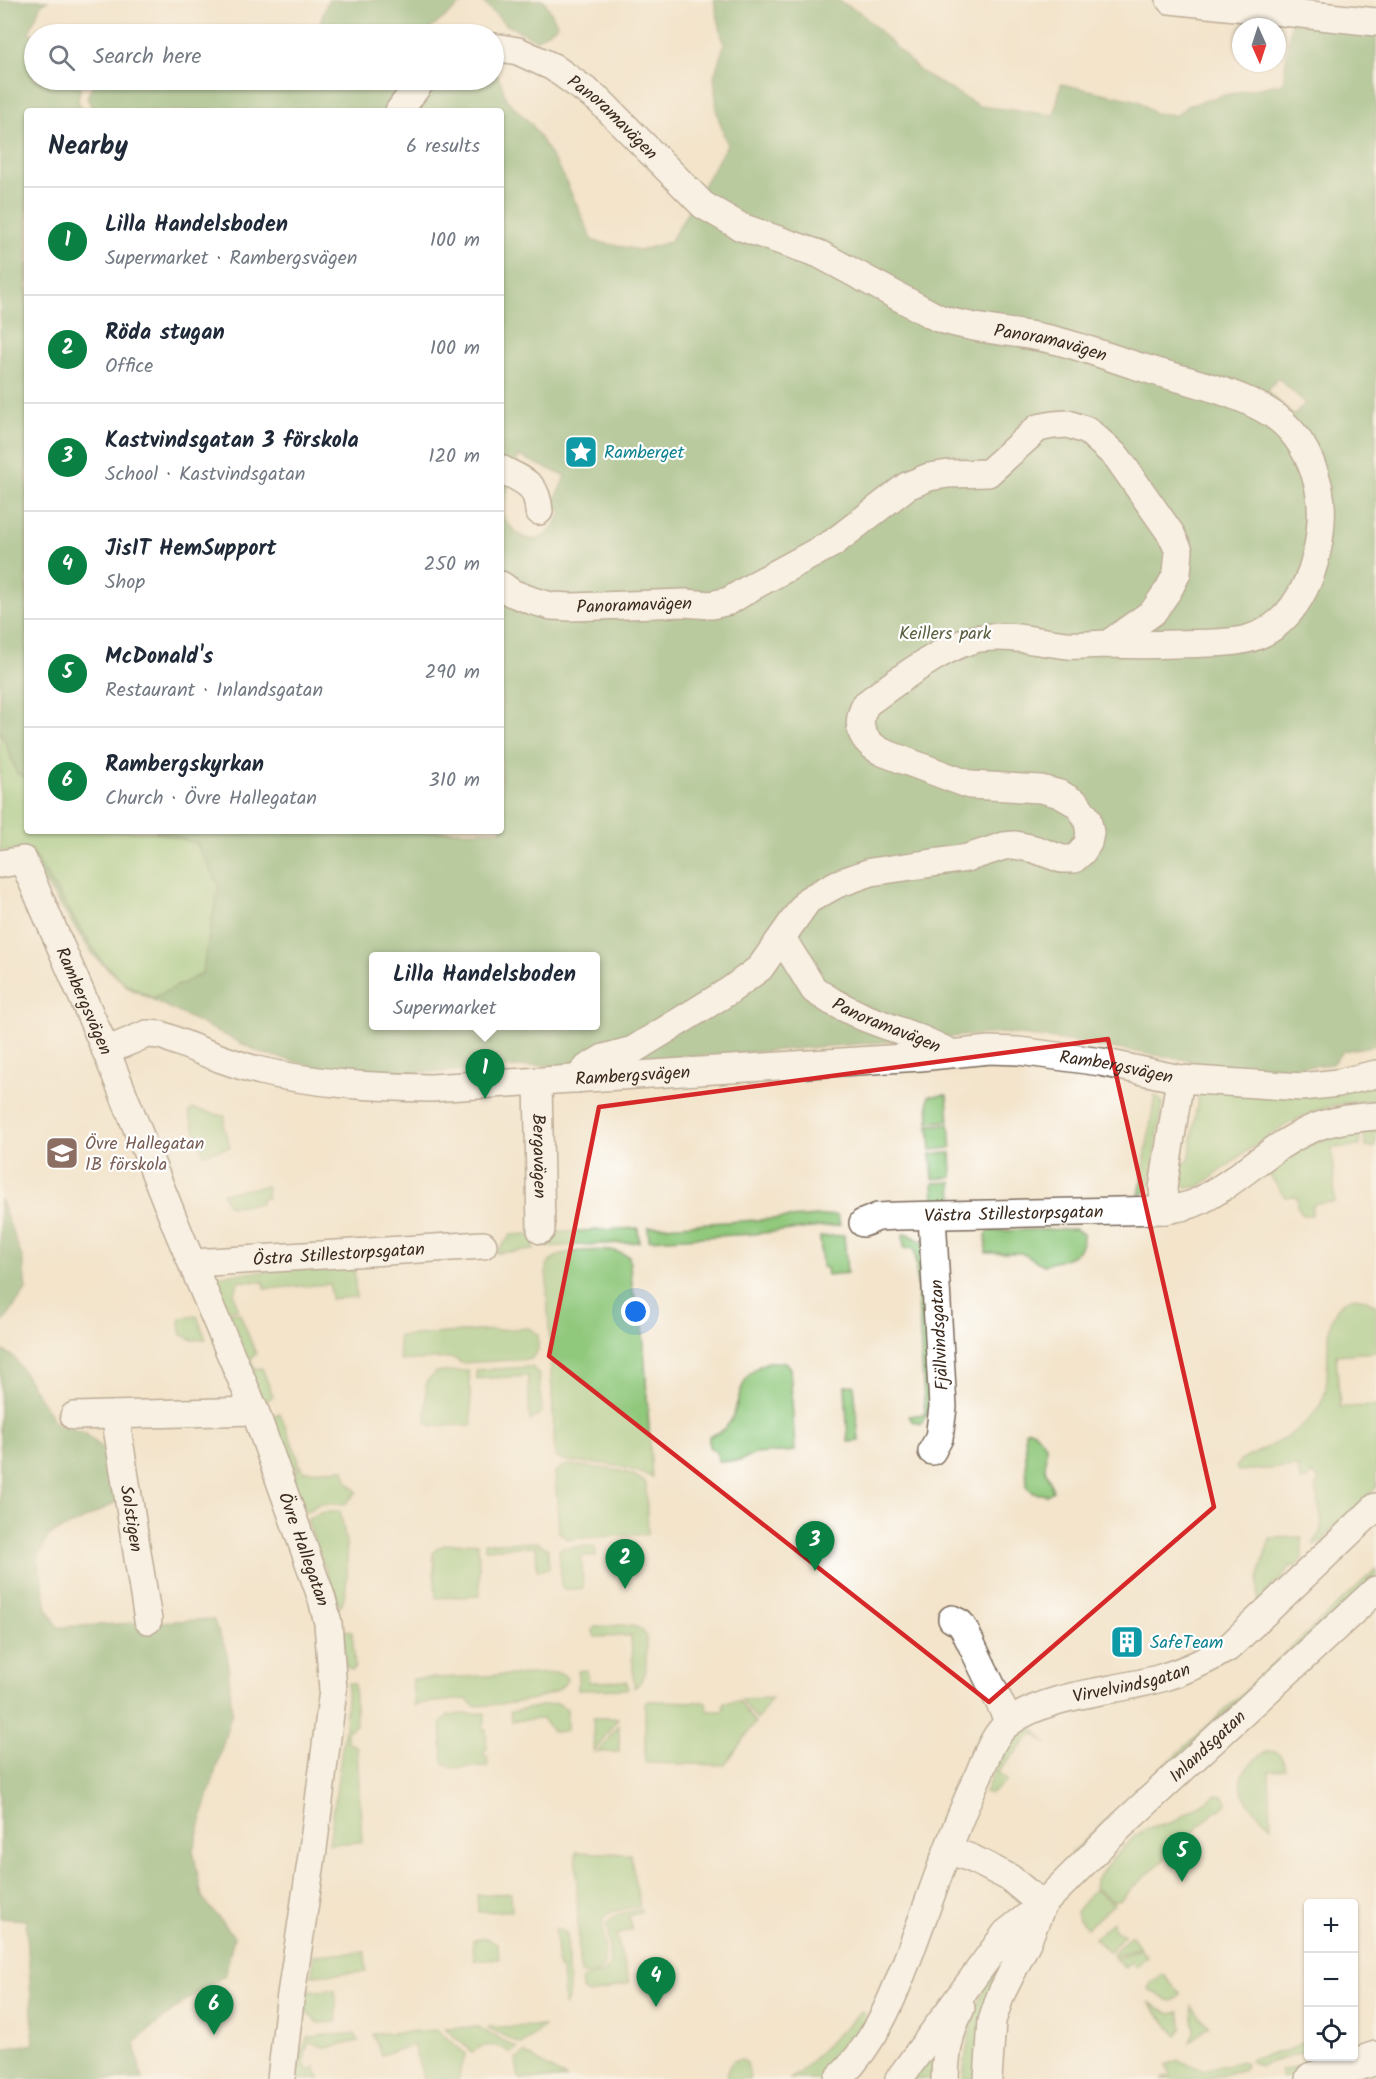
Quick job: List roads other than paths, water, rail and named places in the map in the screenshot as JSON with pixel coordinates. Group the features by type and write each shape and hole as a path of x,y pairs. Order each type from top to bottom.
{"main road":[{"path":"1312,2079 1376,2058"}],"street":[{"path":"1170,0 1376,22"},
{"name":"Panoramavägen","path":"504,49 519,51 553,67 599,100 703,205 741,227 819,254 938,318 958,325 1058,341 1257,405 1274,415 1295,437 1306,455 1320,490 1322,518 1317,555 1299,601 1277,624 1263,632 1239,641 1135,646 1065,644 1000,637 965,641 942,653 866,704 862,712 863,738 870,746 882,752 970,785 1041,789 1060,794 1077,804 1087,818 1090,833 1082,852 1074,859 1062,859 1034,849 1015,845 1004,846 968,858 871,872 837,884 808,900 760,968 729,991 633,1050 604,1058 587,1068 577,1079"},
{"path":"401,108 415,90"},
{"name":"Panoramavägen","path":"504,587 512,593 551,606 684,603 711,605 729,601 833,543 907,486 929,477 988,473 1038,428 1068,424 1088,431 1117,457 1171,534 1179,551 1177,573 1153,612 1108,644"},
{"path":"504,471 534,488 538,497 539,511"},
{"name":"Rambergsvägen","path":"12,862 106,1051 147,1034 161,1035 260,1071 299,1079 349,1085 431,1088 989,1050 1018,1051 1101,1062 1180,1079 1302,1087 1338,1083 1376,1074"},
{"name":"Panoramavägen","path":"782,938 814,990 863,1017 921,1039 952,1054"},
{"name":"Övre Hallegatan","path":"106,1051 179,1233 255,1412 322,1599 328,1623 333,1690 326,1756 290,2001 281,2079"},
{"path":"1165,1210 1163,1188 1180,1079"},
{"name":"Bergavägen","path":"538,1082 541,1230"},
{"name":"Västra Stillestorpsgatan","path":"863,1223 878,1217 1165,1210 1194,1204 1276,1148 1311,1129 1334,1120 1376,1116"},
{"name":"Fjällvindsgatan","path":"932,1217 943,1407 939,1438 932,1451"},
{"name":"Östra Stillestorpsgatan","path":"193,1263 483,1245"},
{"path":"74,1416 255,1412"},
{"name":"Solstigen","path":"115,1415 148,1620"},
{"name":"Virvelvindsgatan","path":"838,2079 857,2057 884,2017 968,1797 999,1731 1009,1722 1027,1712 1046,1705 1160,1678 1198,1665 1228,1648 1376,1507"},
{"name":"Inlandsgatan","path":"899,2079 1006,1933 1042,1905 1122,1825 1376,1590"},
{"path":"952,1618 964,1629 1009,1722"},
{"path":"949,1850 973,1859 1010,1878 1042,1905"},
{"name":"Inlandsgatan","path":"991,2075 992,2021 1000,1994 1027,1942 1042,1905"},
{"name":"Inlandsgatan","path":"945,2079 947,2053 955,2020 978,1972"}],"place":[{"name":"Ramberget","path":"581,452"},
{"name":"Lilla Handelsboden","path":"485,1099"},
{"name":"Övre Hallegatan 1B förskola","path":"62,1153"},
{"name":"Kastvindsgatan 3 förskola","path":"815,1571"},
{"name":"Röda stugan","path":"625,1589"},
{"name":"SafeTeam","path":"1127,1642"},
{"name":"McDonald's","path":"1182,1882"},
{"name":"JisIT HemSupport","path":"656,2007"},
{"name":"Rambergskyrkan","path":"214,2035"}],"park label":[{"name":"Keillers park","path":"945,633"}]}
